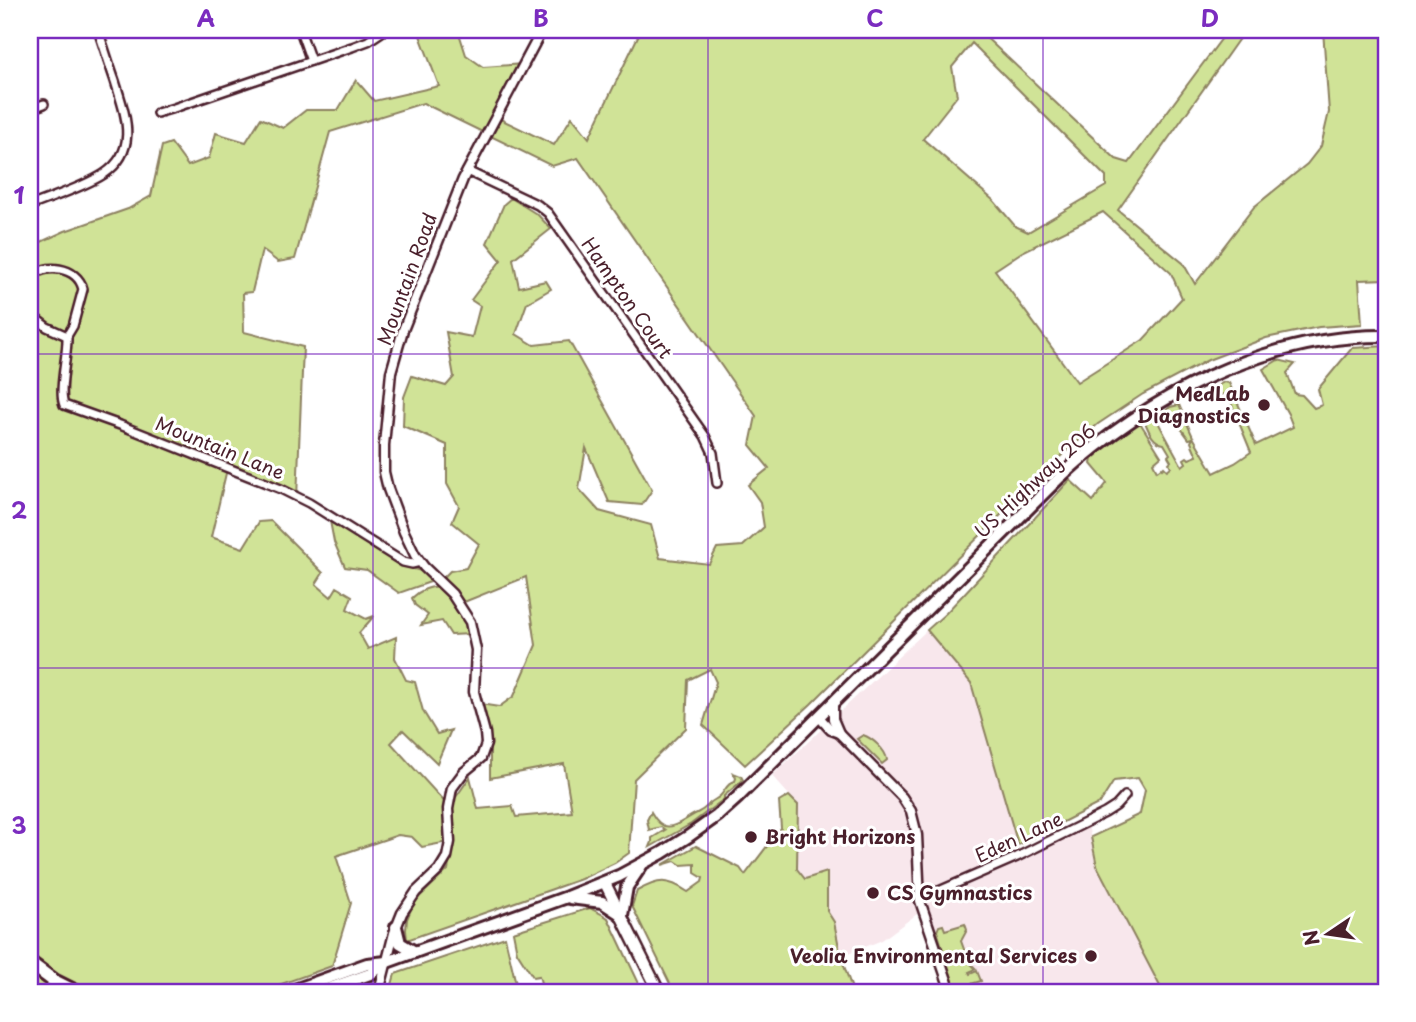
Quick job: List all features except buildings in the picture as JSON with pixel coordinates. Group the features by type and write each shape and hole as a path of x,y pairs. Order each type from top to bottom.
{"highway":[{"name":"US Highway 206","path":"387,962 605,883 676,845 717,816 1060,477 1091,450 1138,416 1195,384 1250,361 1314,344 1386,336"},
{"path":"567,897 604,903 622,915 627,887 643,864"},
{"path":"396,927 400,943 415,952"},
{"path":"289,992 367,964 387,962"},
{"path":"319,992 370,974 387,962"},
{"path":"30,963 54,981 76,992"}],"main road":[{"path":"605,883 659,992"}],"street":[{"path":"30,206 102,175 116,164 125,148 128,131 125,113 98,30"},
{"path":"300,30 310,61"},
{"path":"157,113 368,41 383,30"},
{"name":"Mountain Road","path":"379,992 396,927 409,901 445,861 449,847 448,809 452,788 464,772 481,758 486,744 474,692 476,650 470,622 452,594 420,562 404,533 385,481 384,445 391,372 403,330 452,205 541,30"},
{"path":"30,109 44,104"},
{"name":"Hampton Court","path":"467,171 538,205 548,213 705,436 713,453 718,482"},
{"path":"30,277 37,271 49,268 65,271 83,286 73,326 67,336 47,327 30,314"},
{"name":"Mountain Lane","path":"67,336 61,398 64,405 281,489 309,503 403,562 412,565 420,562"},
{"path":"832,704 833,719 839,733 893,787 909,807 917,835 919,895 951,992"},
{"path":"819,718 831,730 839,733"},
{"name":"Eden Lane","path":"919,895 939,891 1017,857 1105,813 1125,796"}],"shaded area":[{"path":"927,630 971,683 1022,860 1088,825 1097,866 1163,992 954,992 925,908 882,940 841,957 834,922 827,911 826,872 805,879 797,869 798,805 772,776"}],"green space":[{"path":"418,30 458,30 466,55 483,67 524,64 496,117 554,145 572,117 589,138 641,30 978,30 1116,159 1129,163 1228,30 1245,30 1118,210 1183,263 1195,284 1254,207 1307,164 1321,146 1329,112 1323,30 1386,30 1386,279 1359,280 1362,324 1319,327 1266,338 1208,360 1143,394 1098,424 1053,463 811,704 745,765 703,725 716,682 710,669 688,680 686,728 634,779 629,853 615,863 581,879 407,940 407,919 414,902 448,870 453,841 422,847 412,837 398,835 336,856 351,903 332,966 259,992 154,989 152,992 96,992 55,976 30,953 30,247 65,231 128,209 151,196 162,146 171,143 188,166 209,158 216,133 246,142 261,118 283,128 306,110 338,110 356,80 374,101 439,86","holes":["972,43 1106,177 1106,186 1028,232 1015,226 994,201 923,139 957,96 952,67","423,103 552,166 578,158 756,416 750,445 769,468 748,485 760,502 764,527 743,546 717,548 709,564 660,558 651,525 599,511 579,489 586,448 609,502 642,505 652,490 569,341 534,345 516,334 527,303 551,289 546,281 519,287 513,259 551,229 538,215 511,198 504,204 487,243 501,260 471,300 480,306 472,337 446,332 454,377 446,386 412,376 404,397 403,426 447,445 447,484 459,506 452,522 479,544 466,568 450,571 443,578 464,602 526,577 536,645 514,696 499,707 480,704 490,733 490,778 564,764 572,812 516,817 512,806 478,809 470,777 449,807 391,743 403,730 437,763 451,730 437,734 423,711 415,682 406,680 395,658 396,637 368,649 359,633 374,616 366,619 347,609 352,596 337,587 331,597 316,584 323,573 271,521 259,522 243,548 211,537 227,469 297,499 303,347 244,332 243,293 252,292 262,250 278,262 295,259 330,132","1103,212 1171,273 1182,298 1143,340 1077,382 995,270 1022,252"]},
{"path":"1386,346 1386,992 1163,992 1097,866 1091,837 1140,814 1145,790 1138,778 1114,781 1100,803 1018,845 971,683 927,630 1070,480 1093,501 1107,483 1091,464 1092,459 1125,429 1139,421 1161,456 1153,463 1157,471 1164,467 1167,470 1171,467 1168,456 1170,454 1164,444 1153,438 1143,418 1153,413 1182,466 1187,457 1189,459 1197,456 1191,442 1193,438 1189,439 1174,419 1165,421 1161,415 1170,407 1179,405 1193,437 1214,473 1251,452 1227,393 1215,397 1208,395 1212,389 1224,382 1229,383 1256,445 1293,427 1263,369 1278,360 1295,364 1287,373 1295,394 1302,395 1314,408 1322,405 1318,389 1352,348"},
{"path":"330,521 399,565 425,572 433,581 399,593 367,570 345,567 334,542"},
{"path":"438,586 458,609 471,634 451,635 442,621 421,625 428,615 415,605 412,598 424,590"},
{"path":"863,735 884,752 887,760 882,764 857,739"},
{"path":"733,773 741,776 743,780 724,796 724,799 691,824 650,847 652,838 665,830 661,827 649,830 647,820 651,812 662,825 667,827 678,824 703,810 720,796 728,785 735,781"},
{"path":"789,796 798,805 797,869 805,879 827,872 827,911 834,922 841,957 853,992 674,992 632,906 637,891 657,882 668,882 688,892 702,882 703,878 695,873 695,864 681,865 675,861 662,865 696,846 740,868 745,875 781,828 779,802"},
{"path":"590,908 608,918 643,992 538,992 536,985 541,983 539,976 533,977 517,952 513,932"},
{"path":"965,924 967,930 961,941 965,952 963,955 976,969 969,972 970,974 977,971 981,981 957,988 937,931 939,926 943,925 945,930"},
{"path":"505,937 516,984 512,992 390,992 395,974"},
{"path":"30,967 68,992 30,992"},
{"path":"369,981 375,985 374,992 337,992"}],"place":[{"name":"MedLab Diagnostics","path":"1264,405"},
{"name":"Bright Horizons","path":"751,837"},
{"name":"CS Gymnastics","path":"873,893"},
{"name":"Veolia Environmental Services","path":"1091,956"}]}
